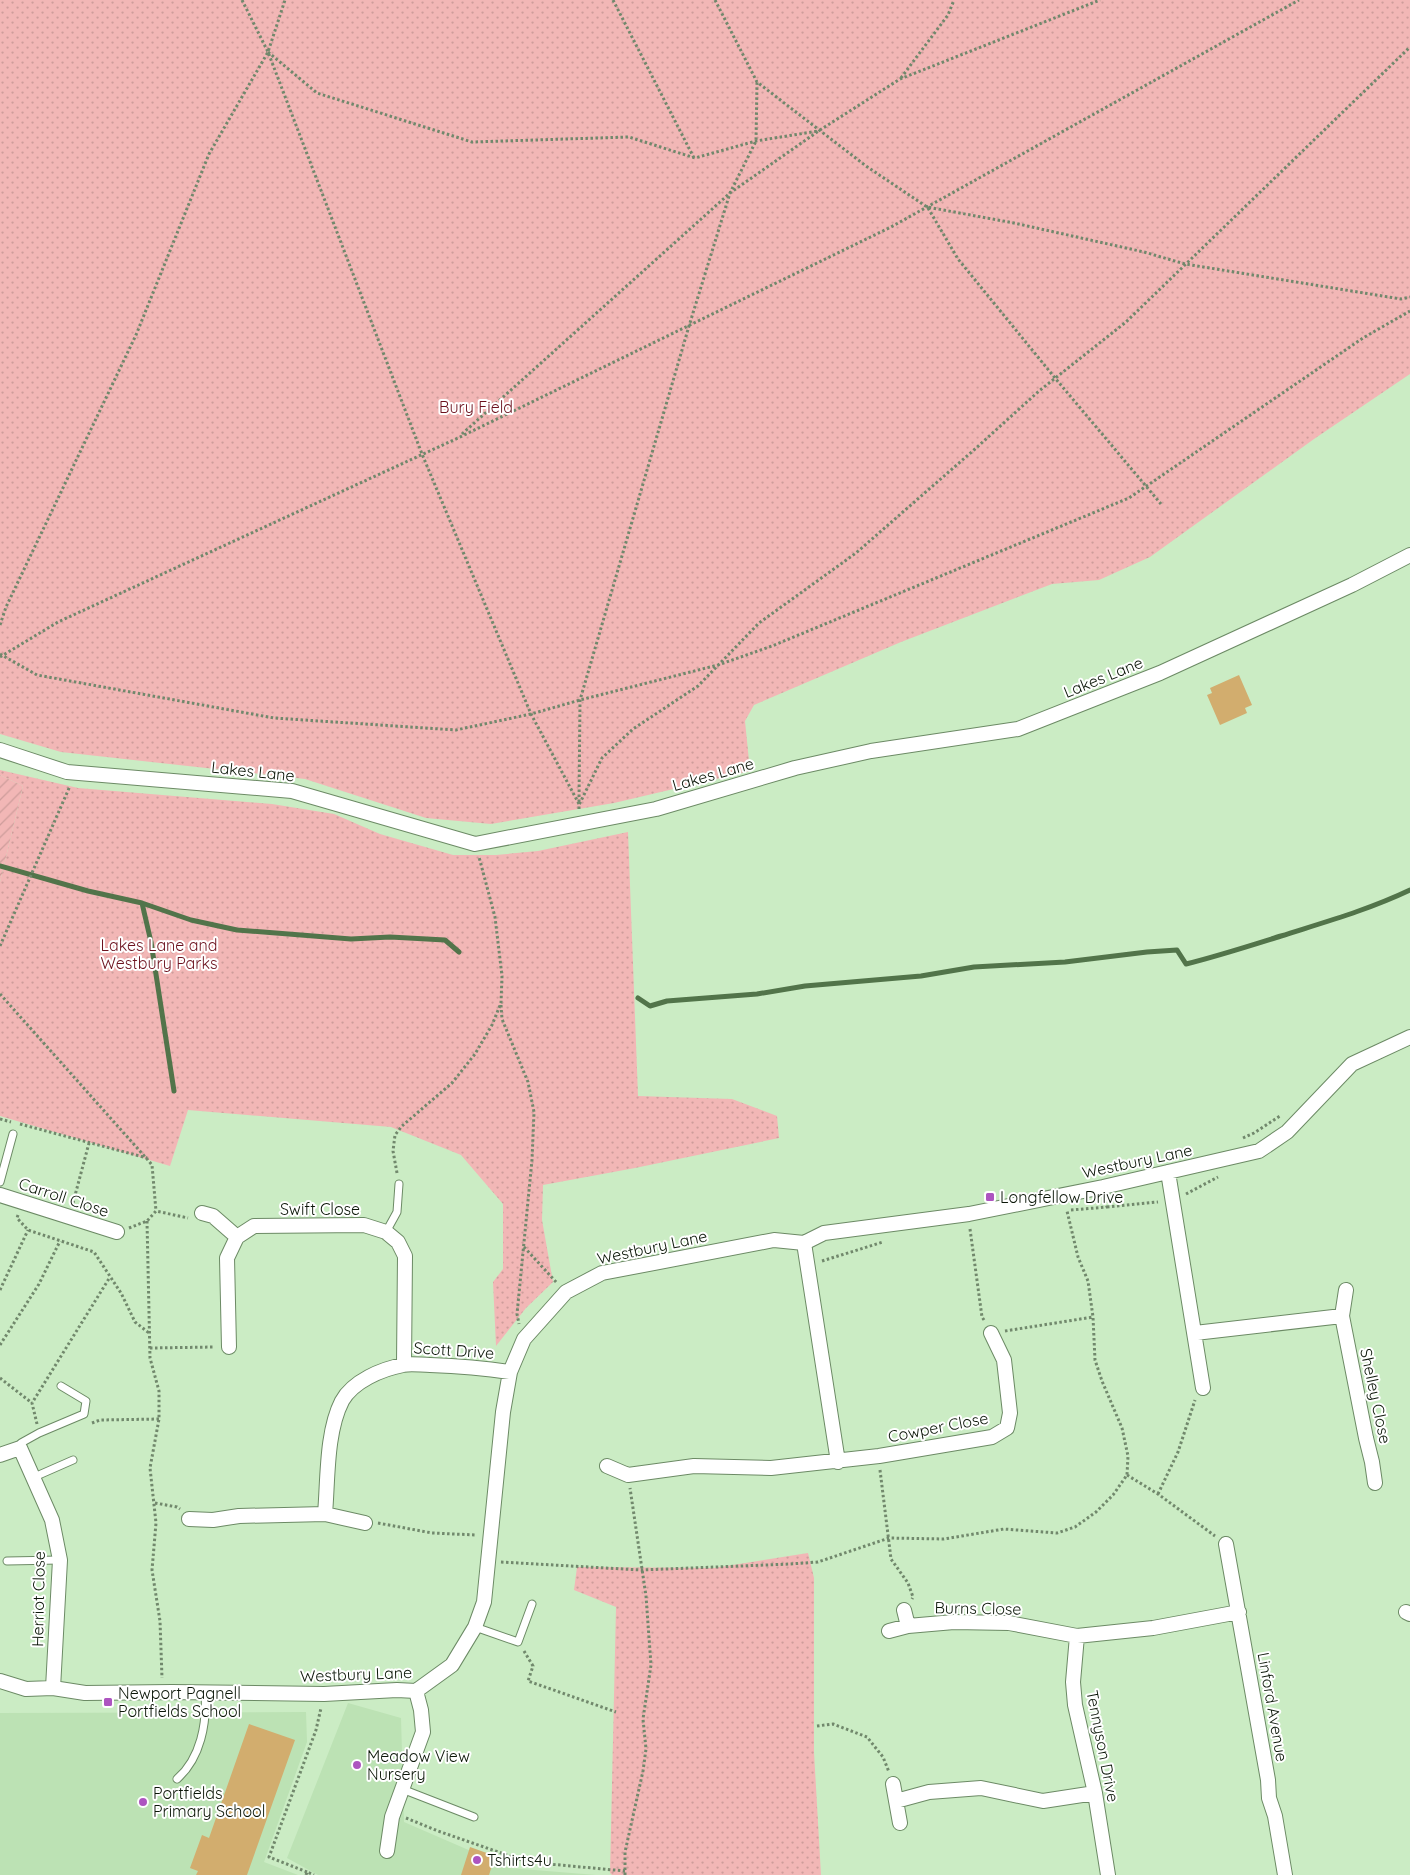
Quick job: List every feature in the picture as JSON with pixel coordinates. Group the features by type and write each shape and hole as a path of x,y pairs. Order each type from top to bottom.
{"street":[{"name":"Lakes Lane","path":"0,750 67,772 292,791 475,844 656,809 795,768 871,751 1018,729 1160,673 1352,585 1410,555"},
{"name":"Westbury Lane","path":"0,1681 26,1689 53,1688 85,1693 324,1694 397,1690 416,1691 452,1665 475,1627 484,1602 503,1412 510,1372 524,1339 566,1292 602,1272 774,1240 804,1243 824,1233 969,1214 1259,1151 1287,1132 1352,1064 1410,1037"},
{"path":"1168,1172 1203,1388"},
{"name":"Carroll Close","path":"0,1195 117,1232"},
{"path":"202,1213 213,1216 237,1237 227,1258 229,1347"},
{"name":"Swift Close","path":"237,1237 254,1226 364,1225 386,1232"},
{"path":"386,1232 398,1242 405,1256 404,1364"},
{"path":"607,1466 628,1475 694,1466 770,1468 838,1462 804,1243"},
{"name":"Shelley Close","path":"1346,1290 1342,1316 1375,1483"},
{"path":"1195,1333 1342,1316"},
{"name":"Cowper Close","path":"838,1462 992,1437 1007,1428 1010,1414 1004,1360 991,1333"},
{"name":"Scott Drive","path":"325,1514 335,1419 343,1400 353,1388 366,1378 404,1364 467,1366 510,1372"},
{"path":"0,1455 20,1448"},
{"name":"Herriot Close","path":"20,1448 52,1520 60,1560 53,1688"},
{"path":"189,1519 213,1520 239,1516 325,1514 365,1523"},
{"name":"Linford Avenue","path":"1226,1544 1268,1780 1268,1798 1275,1816 1285,1875"},
{"path":"904,1610 908,1626"},
{"path":"1077,1636 1153,1628 1239,1612"},
{"name":"Burns Close","path":"890,1631 908,1626 954,1622 1008,1623 1077,1636"},
{"name":"Tennyson Drive","path":"1077,1636 1073,1682 1076,1705 1095,1793 1108,1875"},
{"path":"387,1851 394,1812 423,1732 421,1710 416,1691"},
{"path":"894,1784 900,1823"},
{"path":"896,1801 930,1792 981,1788 1043,1800 1095,1793"}],"lane":[{"path":"0,1182 13,1134"},
{"path":"386,1232 397,1212 400,1184"},
{"path":"20,1448 21,1443 39,1433 84,1414 86,1401 61,1386"},
{"path":"32,1478 72,1460"},
{"path":"7,1561 60,1560"},
{"path":"475,1627 518,1642 532,1604"},
{"path":"178,1779 186,1772 197,1750 205,1726 207,1712 205,1693"},
{"path":"402,1789 474,1817"}],"path":[{"path":"242,0 268,52 422,454 531,714 579,805"},
{"path":"0,625 6,607 136,335 210,154 268,52 284,0"},
{"path":"613,0 695,158"},
{"path":"715,0 757,82 866,166 927,207 1014,222 1144,252 1185,264 1400,298 1410,297"},
{"path":"900,78 948,14 954,0"},
{"path":"458,438 730,193 820,130 900,78 1100,0"},
{"path":"1,655 58,622 458,438 891,227 1299,0"},
{"path":"579,805 602,758 634,729 698,686 759,623 856,553 1055,378 1126,322 1410,46"},
{"path":"268,52 317,93 472,142 629,137 695,158 756,141 820,130"},
{"path":"578,824 580,700 689,326 730,193 756,141 757,82"},
{"path":"927,207 958,259 1161,504"},
{"path":"1,655 36,675 274,718 456,730 531,714 718,666 921,586 1129,498 1363,338 1410,311"},
{"path":"0,946 76,773"},
{"path":"475,844 495,917 502,976 502,1019 528,1082 534,1112 532,1160 517,1314 524,1339"},
{"path":"0,994 152,1165 156,1211 147,1222 117,1232"},
{"path":"400,1184 393,1151 395,1135 402,1126 452,1083 475,1054 492,1025 501,1002"},
{"path":"1237,1140 1254,1133 1282,1114"},
{"path":"0,1119 148,1159"},
{"path":"69,1217 89,1143"},
{"path":"1106,1207 1157,1202 1172,1198 1185,1194 1220,1176"},
{"path":"21,1201 17,1218 28,1230 94,1252 121,1293 134,1322 150,1333"},
{"path":"156,1211 193,1220 202,1213"},
{"path":"488,1561 641,1570 818,1562 889,1538 944,1539 1004,1529 1057,1533 1075,1528 1096,1512 1113,1495 1127,1476 1128,1456 1122,1428 1094,1360 1093,1317 1088,1281 1078,1257 1067,1211"},
{"path":"147,1222 150,1358 159,1391 159,1419 150,1468 156,1523 152,1570 160,1621 163,1693"},
{"path":"961,1231 970,1229 982,1317 991,1333 1093,1317"},
{"path":"0,1290 28,1230"},
{"path":"807,1266 888,1240"},
{"path":"0,1344 39,1284 60,1241"},
{"path":"523,1246 566,1292"},
{"path":"32,1403 110,1277"},
{"path":"150,1348 229,1347"},
{"path":"0,1378 32,1403 39,1433"},
{"path":"1158,1494 1178,1452 1196,1397 1203,1388"},
{"path":"91,1423 100,1420 159,1419"},
{"path":"879,1456 891,1559 908,1583 913,1597 904,1610"},
{"path":"394,1812 438,1832 527,1862 625,1873 625,1852 643,1771 646,1748 643,1719 651,1665 646,1596 628,1475"},
{"path":"1127,1476 1158,1494 1226,1544"},
{"path":"154,1503 177,1507 189,1519"},
{"path":"365,1523 372,1522 432,1533 491,1536"},
{"path":"518,1642 533,1666 528,1681 616,1712"},
{"path":"314,1875 307,1874 269,1857 316,1730 324,1694"},
{"path":"817,1726 833,1724 867,1737 883,1757 894,1784"}],"shaded area":[{"path":"348,1703 401,1718 404,1822 510,1868 596,1875 318,1875 287,1858"},
{"name":"Portfields Primary School","path":"306,1712 307,1742 264,1862 298,1875 0,1875 0,1713"}],"green space":[{"name":"Bury Field","path":"0,0 1410,0 1410,374 1314,439 1150,557 1099,580 1052,584 901,642 754,705 745,721 750,771 614,803 491,824 426,818 305,779 61,752 0,734"},
{"name":"Lakes Lane and Westbury Parks","path":"0,770 78,788 272,804 334,814 380,834 453,855 496,855 538,851 628,832 638,1096 732,1099 777,1116 779,1138 543,1185 542,1220 553,1282 526,1308 496,1346 493,1282 503,1269 503,1204 461,1155 391,1127 188,1110 170,1166 0,1116 0,882 23,786 0,775"},
{"path":"0,775 23,786 0,882"},
{"path":"808,1553 814,1578 814,1752 821,1875 612,1875 610,1873 616,1607 574,1590 577,1567 714,1568"}],"building":[{"path":"1239,675 1252,705 1245,708 1247,713 1220,725 1207,695 1212,693 1210,688"},
{"path":"249,1724 295,1740 247,1875 196,1875 198,1871 190,1868 202,1835 209,1838"},
{"path":"470,1847 495,1856 489,1875 461,1875"}],"waterway":[{"path":"0,866 88,891 142,903 191,920 237,930 351,939 390,937 445,940 459,952"},
{"path":"638,998 650,1006 667,1001 757,994 805,986 921,976 974,967 1065,962 1177,950 1186,964 1234,951 1346,915 1410,890"},
{"path":"142,903 151,942 174,1091"}],"place":[{"name":"Longfellow Drive","path":"990,1197"},
{"name":"Newport Pagnell Portfields School","path":"108,1702"},
{"name":"Meadow View Nursery","path":"357,1765"},
{"name":"Portfields Primary School","path":"143,1802"},
{"name":"Tshirts4u","path":"477,1860"}]}
